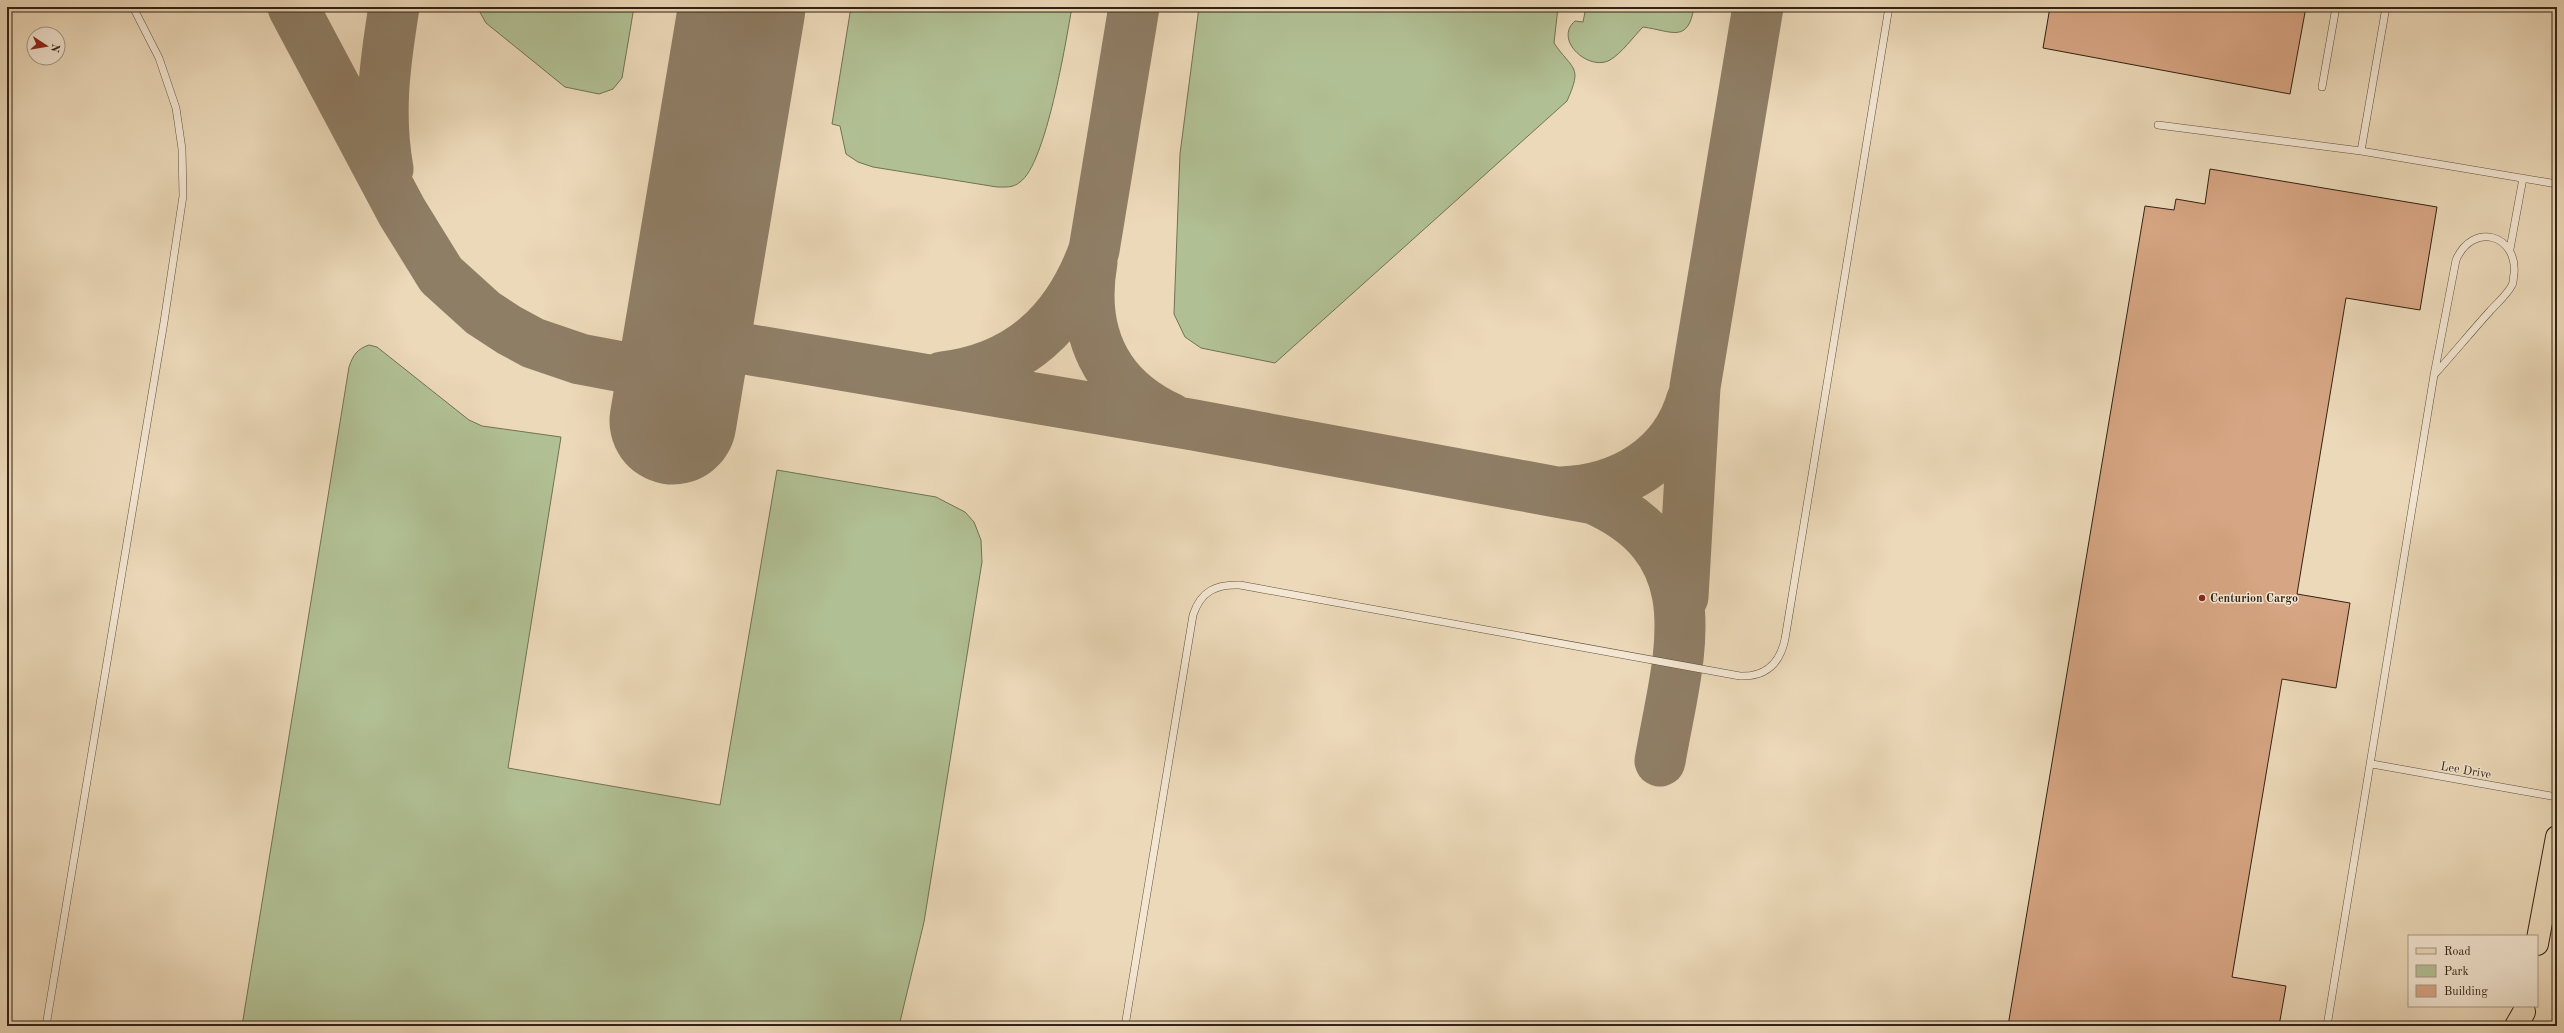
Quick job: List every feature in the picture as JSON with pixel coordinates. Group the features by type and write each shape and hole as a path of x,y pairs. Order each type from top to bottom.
{"main road":[{"path":"2538,939 2557,837"}],"lane":[{"path":"46,1026 164,322 183,196 182,149 176,108 159,58 133,7"},
{"path":"1125,1026 1193,615 1196,606 1207,592 1223,585 1240,585 1740,676 1757,675 1773,665 1783,649 1785,639 1889,7"},
{"path":"2322,87 2336,7"},
{"path":"2361,151 2386,7"},
{"path":"2158,125 2361,151 2557,184"},
{"path":"2434,376 2512,285 2515,264 2510,249 2523,178"},
{"path":"2328,1026 2372,764 2434,376 2456,260 2462,247 2473,238 2486,237 2500,240 2510,249"},
{"name":"Lee Drive","path":"2372,764 2557,797"}],"green space":[{"path":"477,7 634,7 622,78 613,89 599,94 565,87 486,23"},
{"path":"851,7 1072,7 1060,73 1046,128 1038,152 1029,171 1020,182 1012,186 997,187 873,167 858,162 846,154 840,126 832,124"},
{"path":"1199,7 1558,7 1554,43 1574,69 1574,81 1567,101 1275,363 1201,348 1185,337 1174,314 1180,154"},
{"path":"1586,7 1694,7 1688,26 1683,31 1670,32 1643,27 1619,53 1610,60 1602,63 1593,62 1576,52 1568,37 1569,29 1575,21 1583,22"},
{"path":"369,345 377,347 469,420 482,426 561,437 508,768 720,805 777,470 936,497 965,512 974,522 981,540 982,562 924,922 899,1026 242,1026 349,367 356,353 361,348"}],"building":[{"path":"2050,7 2306,7 2290,94 2043,48"},
{"name":"Centurion Cargo","path":"2210,169 2437,207 2420,310 2346,298 2297,594 2350,603 2336,688 2282,679 2232,977 2286,986 2279,1026 2008,1026 2145,206 2174,210 2176,199 2205,204"}],"taxiway":[{"path":"293,7 402,212 441,275 483,313 509,330 533,343 580,359 681,378"},
{"path":"388,169 383,128 383,108 388,48 394,7"},
{"path":"942,377 970,372 995,363 1018,352 1038,337 1055,319 1070,299 1083,276 1094,250 1134,7"},
{"path":"1683,597 1695,387 1758,7"},
{"path":"1092,262 1089,288 1090,312 1094,334 1102,355 1114,374 1129,391 1147,406 1170,418"},
{"path":"687,339 1194,425 1594,499 1633,521 1658,548 1673,578 1680,611 1679,647 1660,761"},
{"path":"1561,492 1583,490 1604,485 1624,478 1643,467 1659,454 1673,439 1684,420 1692,399"}],"runway":[{"path":"673,421 742,7"}],"place":[{"name":"Centurion Cargo","path":"2202,598"}]}
